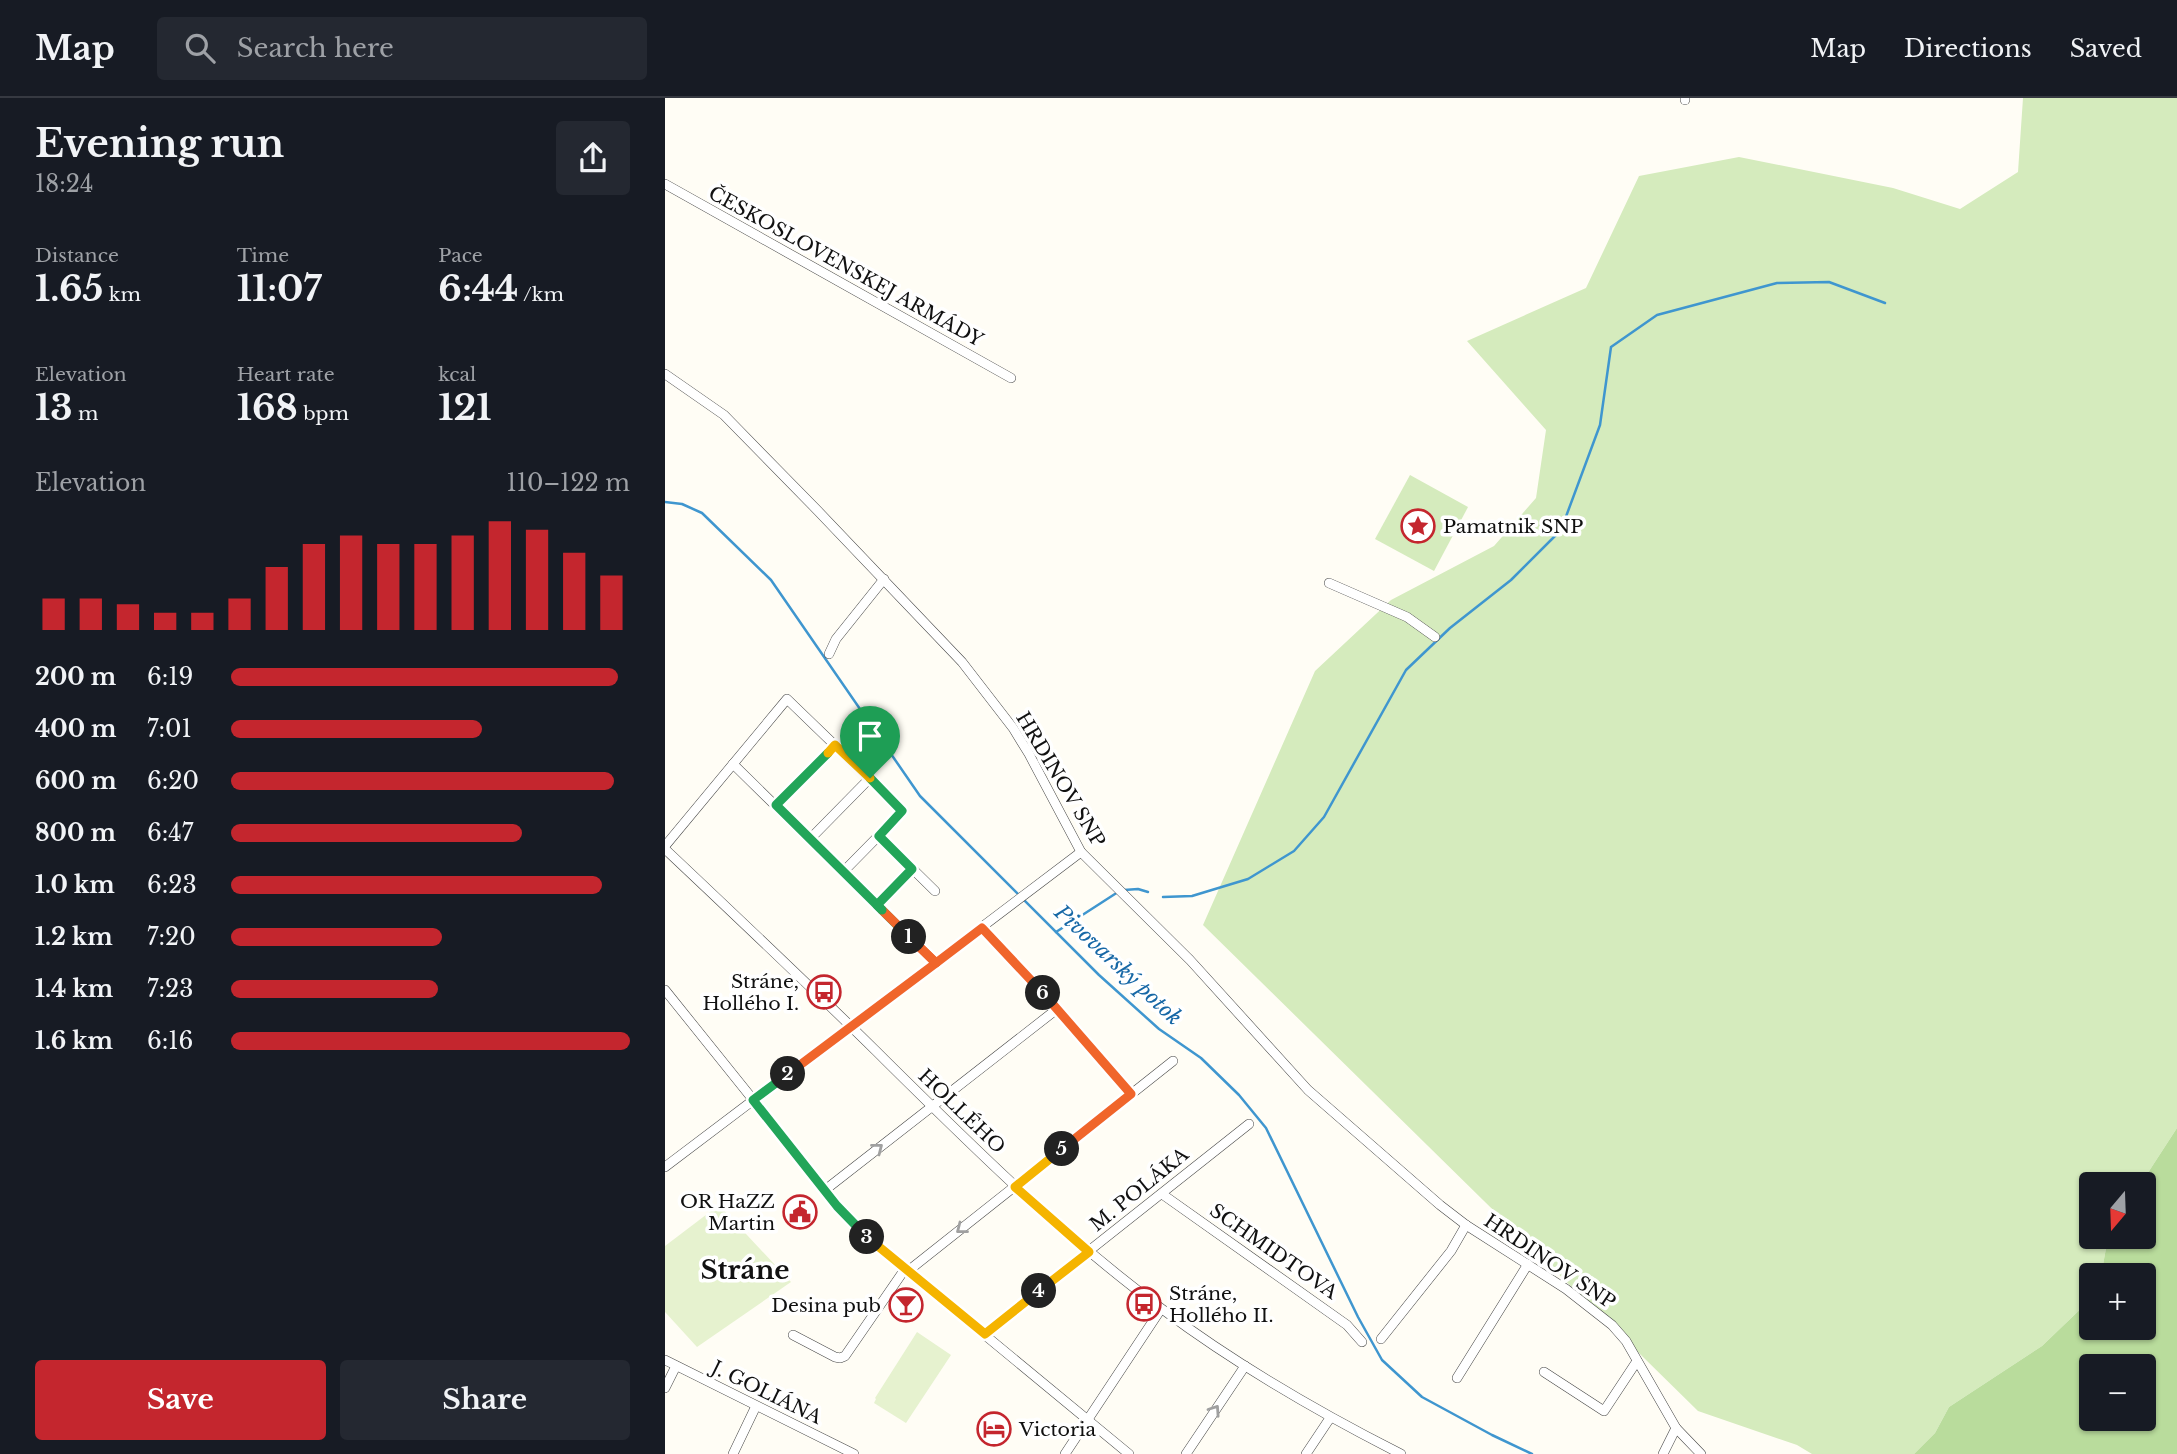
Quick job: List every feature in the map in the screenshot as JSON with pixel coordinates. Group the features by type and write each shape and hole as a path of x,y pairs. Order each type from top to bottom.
{"street":[{"name":"ČESKOSLOVENSKEJ ARMÁDY","path":"665,184 1011,378"},
{"name":"HRDINOV SNP","path":"665,374 724,415 962,662 1013,729 1081,852 1221,993 1308,1090 1410,1181 1466,1224 1566,1289 1612,1325 1626,1341 1676,1428 1701,1454"},
{"path":"829,654 836,639 884,579"},
{"path":"1329,583 1407,617 1435,637"},
{"path":"665,848 787,699 902,811 843,872"},
{"path":"776,805 835,745"},
{"path":"733,764 936,963"},
{"path":"810,839 870,778"},
{"path":"879,836 935,891"},
{"name":"HOLLÉHO","path":"665,848 1015,1187 1089,1252 1161,1309 1245,1366 1330,1418 1401,1454"},
{"path":"665,1167 1081,852"},
{"path":"877,905 912,869"},
{"path":"982,928 1058,1009 1131,1094"},
{"path":"665,990 825,1190 862,1232 1129,1454"},
{"path":"825,1190 1058,1009"},
{"path":"793,1335 835,1357 845,1356 906,1270 1015,1187 1173,1060"},
{"name":"M. POLÁKA","path":"985,1334 1249,1124"},
{"name":"SCHMIDTOVA","path":"1162,1194 1347,1325 1362,1342"},
{"name":"HRDINOV SNP","path":"1381,1339 1451,1251 1466,1224"},
{"path":"1457,1378 1528,1264"},
{"path":"1065,1454 1161,1309"},
{"name":"J. GOLIÁNA","path":"665,1360 854,1454"},
{"path":"1544,1372 1604,1411 1637,1361"},
{"path":"665,1388 676,1366"},
{"path":"1186,1454 1245,1366"},
{"path":"733,1454 756,1406"},
{"path":"1306,1454 1330,1418"},
{"path":"1663,1454 1676,1428"}],"green space":[{"path":"2023,98 2177,98 2177,1128 2148,1172 2079,1172 2079,1250 2106,1250 2103,1263 2079,1263 2079,1311 2042,1346 1949,1407 1935,1433 1914,1454 1812,1454 1797,1445 1698,1411 1203,925 1315,671 1391,600 1494,546 1536,498 1546,430 1467,341 1586,288 1639,176 1739,157 1893,188 1960,209 2018,172"},
{"path":"1410,475 1468,507 1434,571 1375,539"},
{"path":"2177,1128 2177,1454 1914,1454 1935,1433 1949,1407 2042,1346 2079,1311 2079,1340 2156,1340 2156,1263 2103,1263 2106,1250 2156,1250 2156,1172 2148,1172"},
{"path":"719,1205 791,1282 697,1347 665,1312 665,1246"},
{"path":"917,1332 951,1355 906,1423 874,1403"}],"waterway":[{"path":"1163,897 1192,896 1248,879 1294,851 1324,817 1406,670 1450,628 1511,580 1561,530 1600,425 1611,347 1657,315 1777,283 1829,282 1885,303"},
{"name":"Pivovarský potok","path":"665,502 682,504 702,513 771,580 920,796 1099,975 1159,1029 1201,1058 1239,1095 1266,1128 1358,1317 1382,1360 1422,1397 1532,1454"},
{"path":"1124,890 1138,889 1148,892"},
{"path":"1056,932 1118,892"}],"place":[{"name":"Pamatnik SNP","path":"1418,526"},
{"name":"Stráne, Hollého I.","path":"824,992"},
{"name":"OR HaZZ Martin","path":"800,1212"},
{"name":"Stráne, Hollého II.","path":"1144,1304"},
{"name":"Desina pub","path":"906,1305"},
{"name":"Victoria","path":"994,1429"}],"district":[{"name":"Stráne","path":"745,1270"}],"route":[{"path":"870,778 835,745 776,805 936,963 982,928 1058,1009 1131,1094 1015,1187 1089,1252 985,1334 877,1247 849,1219 753,1100 936,963 877,905 912,869 879,836 902,811 870,778"}]}
